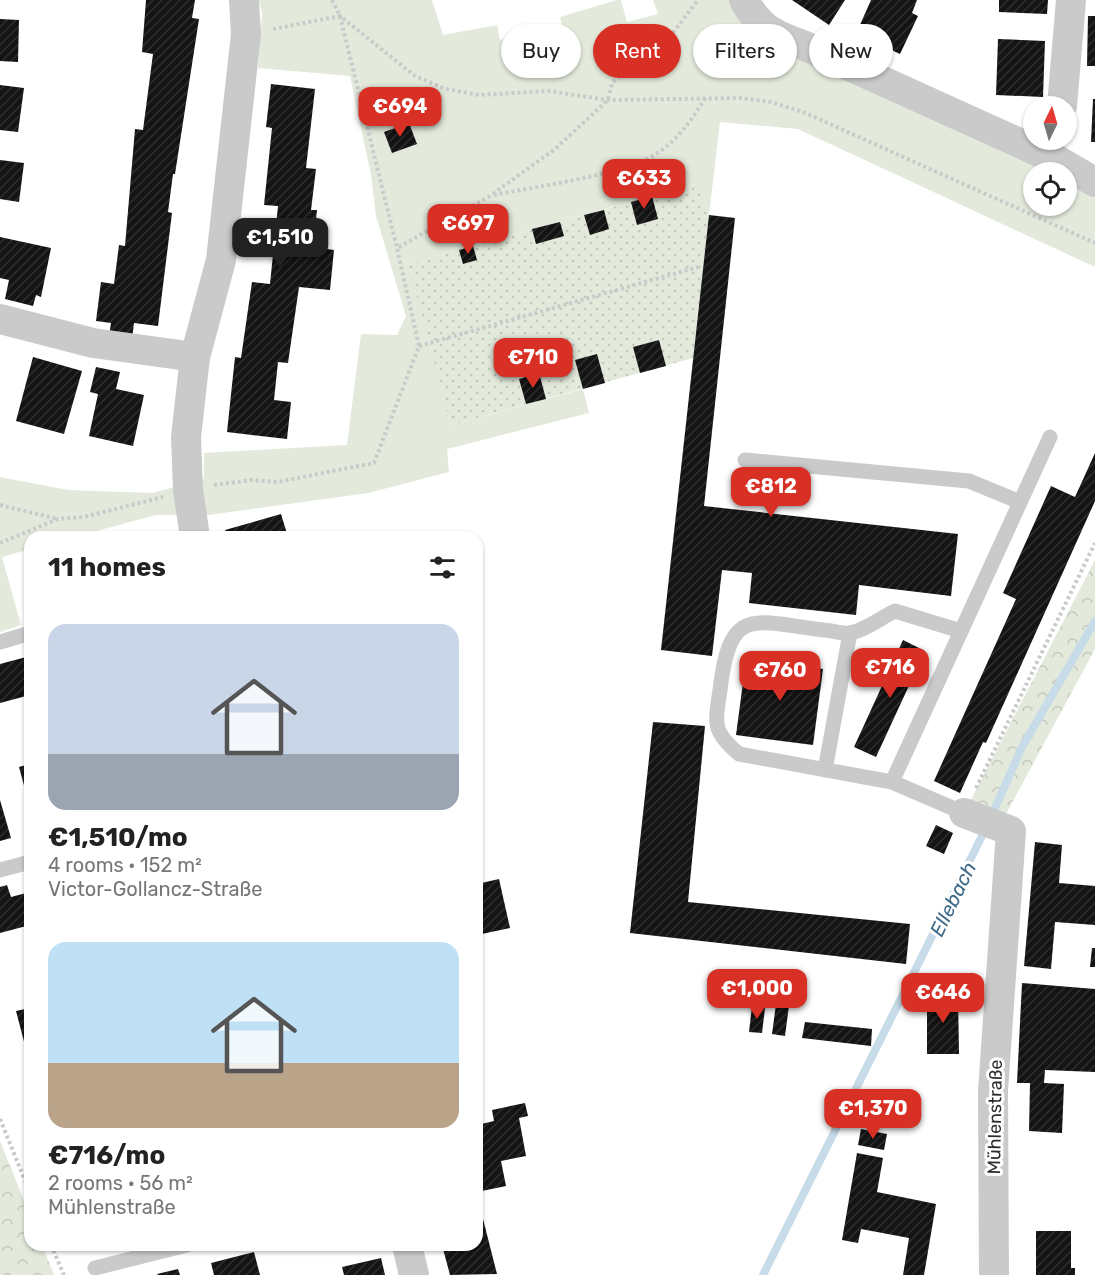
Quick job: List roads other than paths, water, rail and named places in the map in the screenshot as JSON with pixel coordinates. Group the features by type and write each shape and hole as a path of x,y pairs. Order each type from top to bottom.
{"street":[{"path":"194,531 188,490 186,437 195,357 221,260 246,34 244,0"},
{"path":"744,0 754,19 772,33 1023,136"},
{"path":"1063,96 1071,0"},
{"path":"1058,150 1095,182"},
{"path":"0,319 93,343 195,357"},
{"name":"Mühlenstraße","path":"979,819 1011,831 993,1091 994,1275"},
{"path":"408,1251 414,1275"}],"lane":[{"path":"892,782 1050,437"},
{"path":"745,460 969,481 1020,502"},
{"path":"961,631 896,611 850,633 761,622 743,626 732,636 724,656 716,719 721,739 739,754 892,782 979,819"},
{"path":"825,770 850,633"},
{"path":"0,642 24,635"},
{"path":"0,870 24,864"},
{"path":"95,1268 163,1251"}],"waterway":[{"name":"Ellebach","path":"991,817 1022,747 1095,621"},
{"name":"Ellebach","path":"763,1275 986,828"}]}
